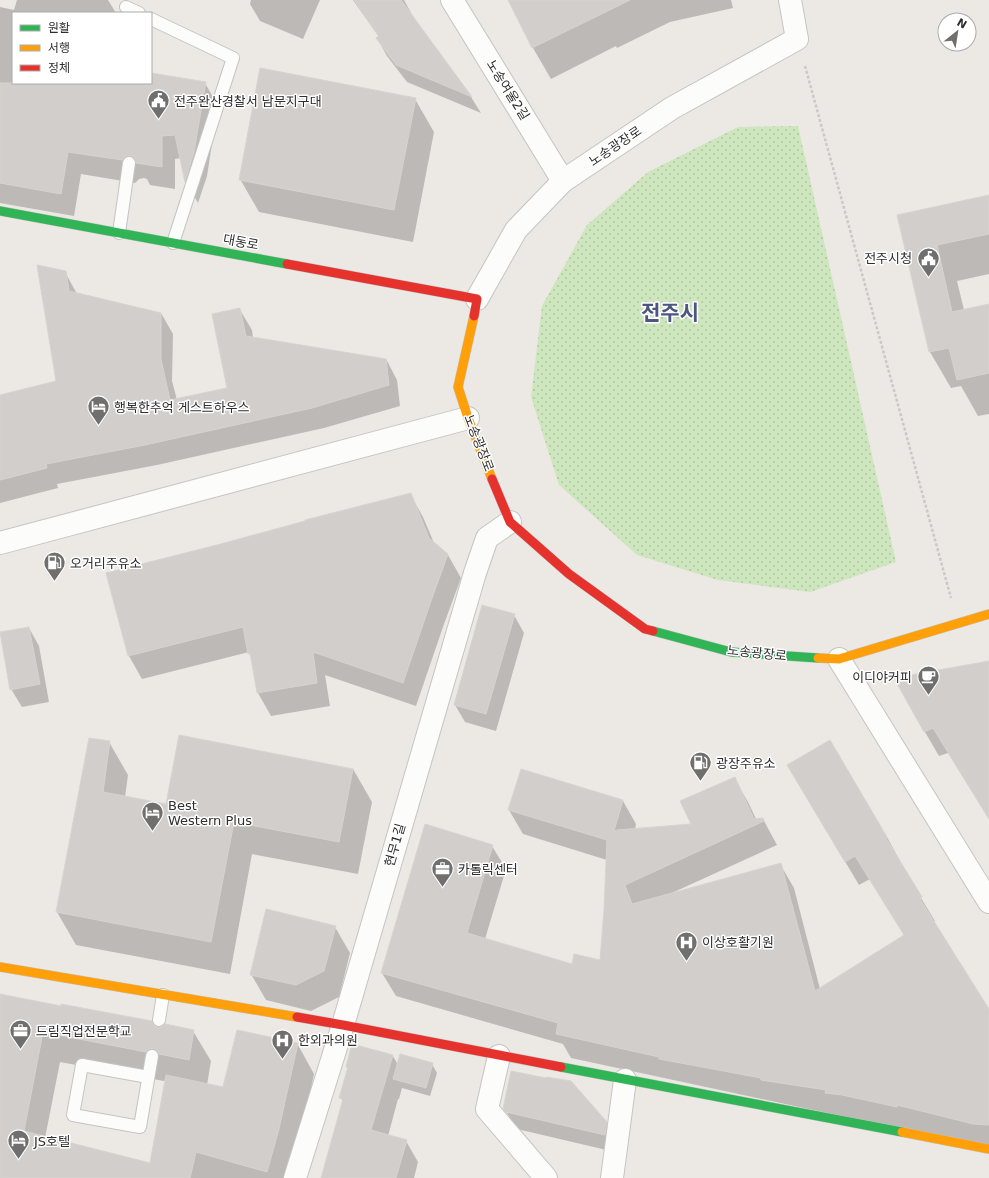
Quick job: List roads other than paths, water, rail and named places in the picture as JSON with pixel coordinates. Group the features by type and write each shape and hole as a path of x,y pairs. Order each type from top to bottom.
{"street":[{"name":"노송여울2길","path":"452,0 563,181"},
{"name":"노송광장로","path":"790,0 797,39 672,108 563,181 516,230 477,299 458,387 468,418 510,522 569,574 645,629 731,652 839,659 989,614"},
{"name":"대동로","path":"0,212 477,299"},
{"path":"0,544 468,418"},
{"name":"현무1길","path":"295,1178 343,1025 475,573 487,538 510,522"},
{"path":"839,659 989,902"},
{"path":"0,967 343,1025 989,1149"},
{"path":"499,1056 487,1109 546,1178"},
{"path":"612,1178 625,1080"}],"lane":[{"path":"126,7 137,12"},
{"path":"152,18 233,58 173,243"},
{"path":"119,233 129,163"},
{"path":"159,1020 163,995"},
{"path":"148,1077 82,1065 73,1115 140,1127 152,1056"}],"place":[{"name":"전주완산경찰서 남문지구대","path":"159,120"},
{"name":"전주시청","path":"928,278"},
{"name":"행복한추억 게스트하우스","path":"99,426"},
{"name":"오거리주유소","path":"54,582"},
{"name":"이디야커피","path":"928,696"},
{"name":"광장주유소","path":"700,782"},
{"name":"Best Western Plus","path":"152,832"},
{"name":"카톨릭센터","path":"443,888"},
{"name":"이상호활기원","path":"687,962"},
{"name":"드림직업전문학교","path":"20,1050"},
{"name":"한외과의원","path":"282,1060"},
{"name":"JS호텔","path":"18,1160"}],"district":[{"name":"전주시","path":"670,313"}]}
